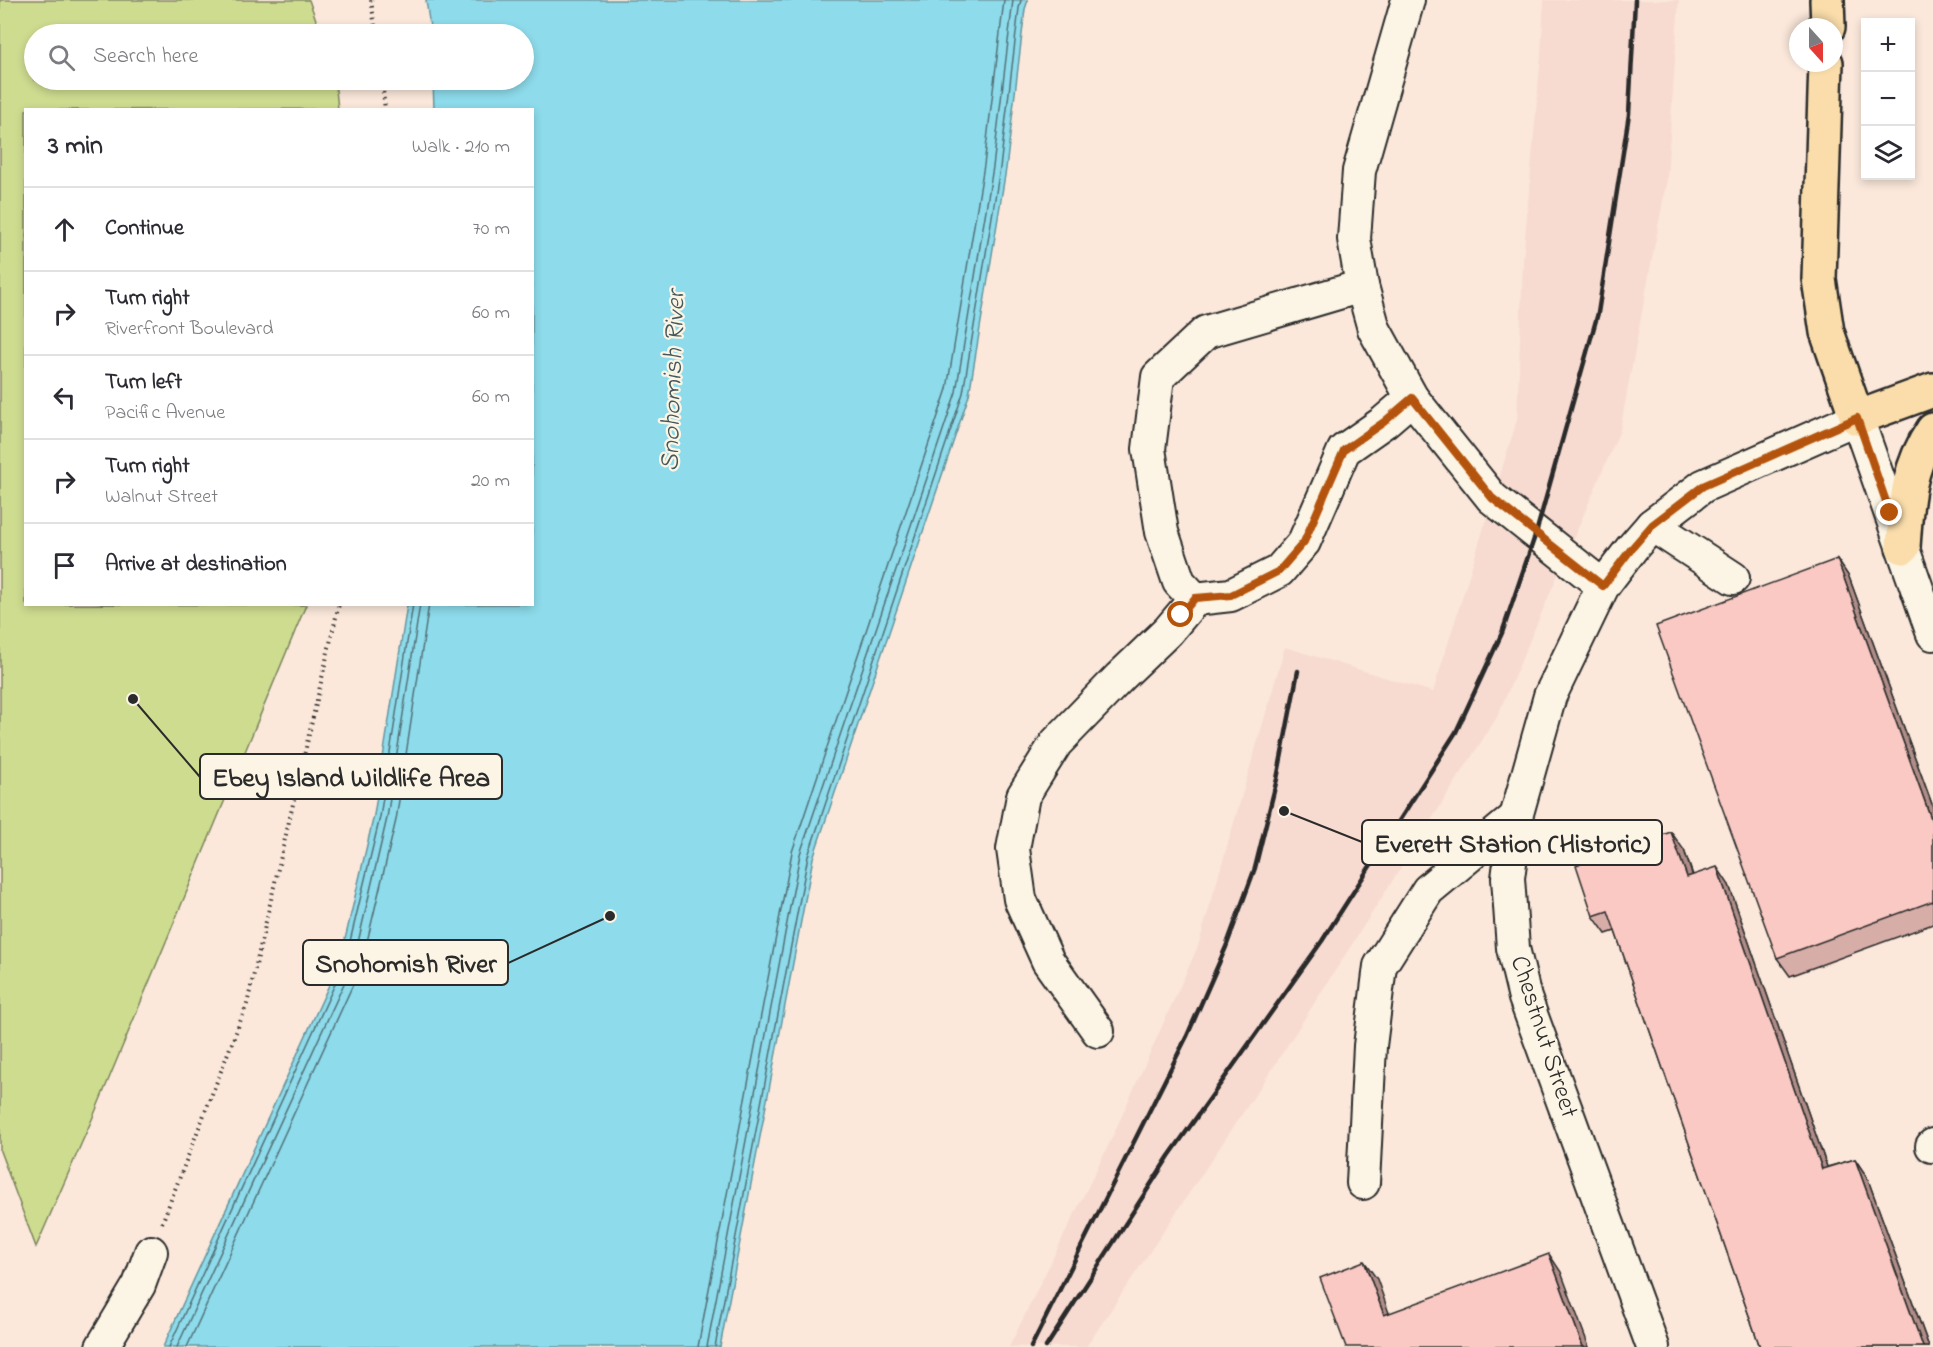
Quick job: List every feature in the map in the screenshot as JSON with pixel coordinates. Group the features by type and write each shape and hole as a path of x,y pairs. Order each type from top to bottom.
{"main road":[{"path":"1827,0 1828,18"},
{"path":"1826,72 1819,279 1827,332 1857,418 1933,390"},
{"path":"1903,547 1907,491 1921,447 1933,430"}],"street":[{"path":"1408,0 1359,171 1354,239 1362,286 1374,328 1412,398 1492,498 1603,586"},
{"path":"1195,598 1179,582 1162,532 1149,449 1158,377 1206,332 1362,286"},
{"path":"1098,1031 1048,961 1020,899 1014,849 1023,796 1056,743 1120,676 1168,631 1195,598 1231,595 1279,571 1304,542 1344,450 1384,422 1412,398"},
{"path":"1857,418 1933,634"},
{"name":"Chestnut Street","path":"1653,1347 1525,998 1513,948 1508,878 1516,818 1550,696 1603,586 1632,548 1652,525 1703,486 1857,418"},
{"path":"1652,525 1732,578"},
{"path":"1363,1183 1370,1046 1380,966 1428,890 1516,818"},
{"path":"102,1347 140,1285 151,1251"}],"path":[{"path":"371,0 375,24"},
{"path":"383,90 385,108"},
{"path":"151,1251 246,1004 339,606"}],"shaded area":[{"path":"1544,0 1679,0 1667,179 1620,430 1497,717 1271,1071 1086,1347 1009,1347 1110,1142 1198,946 1285,647 1433,692 1517,420 1523,260"}],"green space":[{"path":"0,0 309,0 317,24 24,24 24,90 336,90 338,108 24,108 24,606 306,606 93,1117 36,1247 0,1151"}],"water":[{"path":"426,0 1028,0 1025,9 1006,169 969,395 813,858 720,1347 163,1347 340,961 374,815 407,606 534,606 534,108 434,108 433,90 534,90 534,24 430,24"}],"building":[{"path":"1837,559 1933,824 1933,901 1777,958 1656,626"},
{"path":"1671,832 1687,877 1717,867 1822,1169 1855,1159 1923,1347 1760,1347 1608,911 1593,916 1576,865"},
{"path":"1549,1254 1583,1347 1346,1347 1320,1278 1364,1261 1384,1315"}],"railway":[{"path":"1046,1347 1169,1156 1322,941 1456,732 1502,633 1536,533 1598,313 1629,114 1635,0"},
{"path":"1031,1347 1187,1036 1226,947 1255,868 1277,779 1298,671"}],"place":[{"name":"Ebey Island Wildlife Area","path":"133,699"},
{"name":"Everett Station (Historic)","path":"1284,811"},
{"name":"Snohomish River","path":"610,916"}],"route":[{"path":"1181,615 1195,598 1231,595 1279,571 1304,542 1344,450 1384,422 1412,398 1492,498 1603,586 1652,525 1703,486 1857,418 1890,513"}]}
